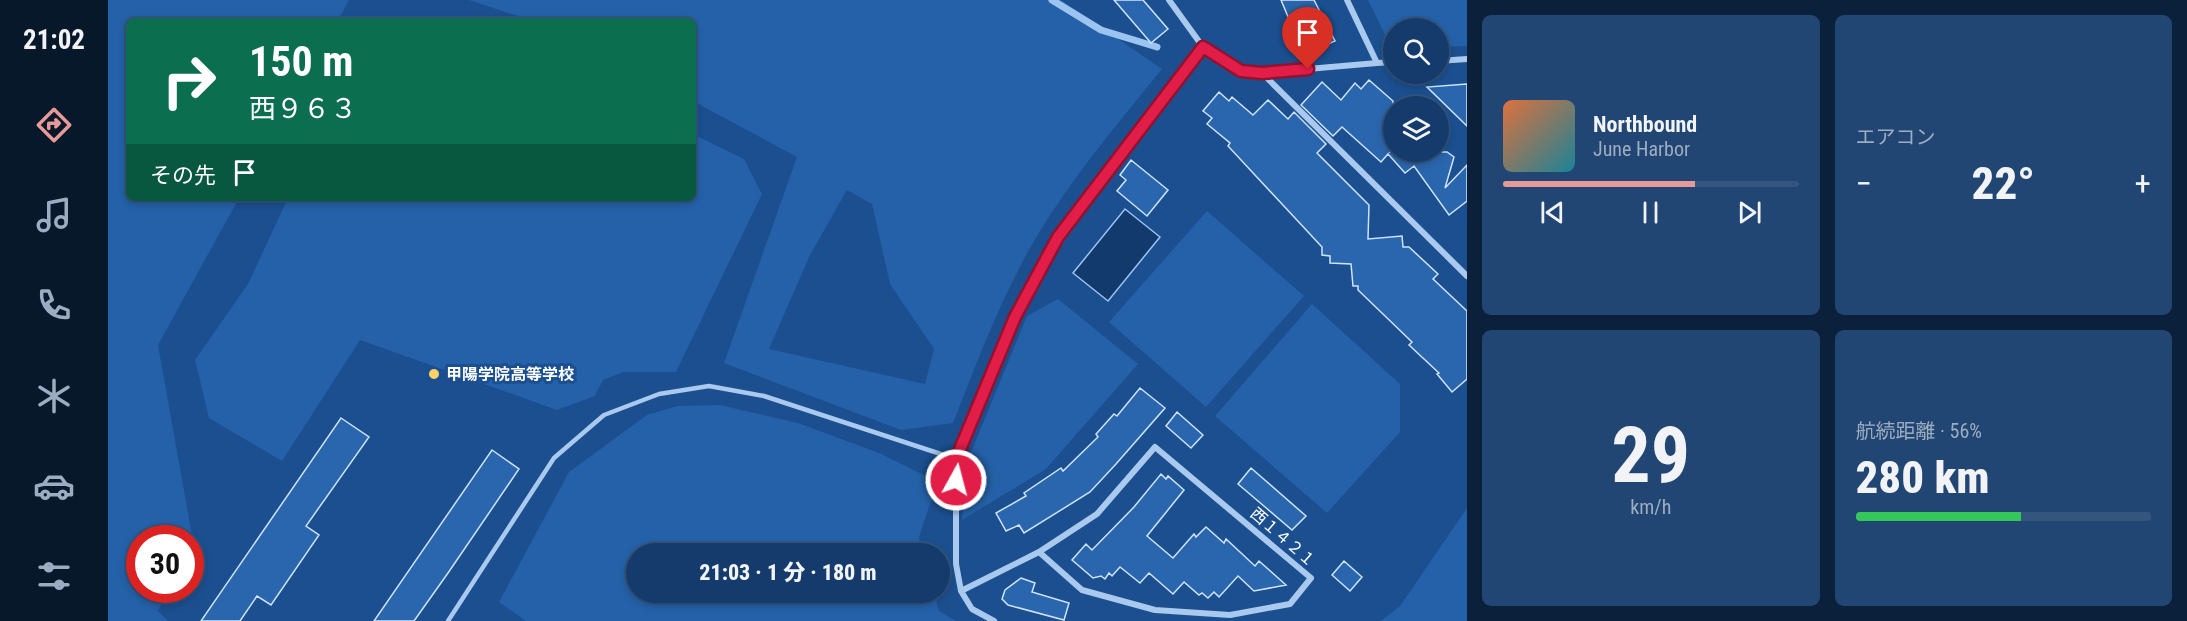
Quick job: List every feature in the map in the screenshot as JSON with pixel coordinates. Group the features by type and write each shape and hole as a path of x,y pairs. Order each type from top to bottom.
{"street":[{"path":"1169,0 1203,47 1241,71 1262,73 1383,63"},
{"path":"1347,0 1377,63"},
{"path":"994,621 972,609 961,591 956,564 956,459 1015,317 1058,237 1203,47"},
{"path":"1449,60 1467,59"},
{"path":"1262,73 1467,276"},
{"name":"西１４２１","path":"961,591 1040,552 1097,514 1155,447 1311,578 1290,604 1230,615 1155,610 1082,590 1040,552"}],"lane":[{"path":"448,621 554,458 604,415 659,394 709,386 764,396 956,459"}],"shaded area":[{"path":"108,0 349,0 340,18 126,18 126,201 237,201 158,345 190,525 126,525 126,603 162,603 158,611 168,621 108,621"},
{"path":"469,0 1061,0 1162,69 1088,161 1038,234 1004,299 953,423 901,430 724,363 797,157 696,103 696,18 524,18","holes":["847,190 872,204 890,284 934,349 925,384 769,349 810,255"]},
{"path":"1368,0 1467,0 1467,46 1449,47 1449,18 1383,18 1383,31"},
{"path":"696,135 744,159 762,194 676,372 623,372 603,380 595,396 557,410 360,340 282,461 209,418 195,360 248,284 287,201 696,201"},
{"path":"1125,209 1160,237 1108,301 1073,273"},
{"path":"1207,211 1304,296 1206,407 1109,322"},
{"path":"1058,299 1138,364 1046,469 962,520 967,462 1027,316"},
{"path":"1312,304 1400,384 1400,432 1327,513 1215,416"},
{"path":"720,405 798,423 879,453 924,475 935,489 919,537 920,543 626,543 626,603 937,603 939,611 956,621 526,621 499,602 569,472 647,415 677,406"},
{"path":"1467,508 1467,621 1381,621 1400,606"}],"building":[{"path":"1114,0 1143,0 1168,29 1151,43"},
{"path":"1281,0 1314,0 1335,41 1304,55"},
{"path":"1369,80 1387,96 1383,96 1383,160 1381,162 1342,127 1333,136 1301,105 1322,82 1341,100 1355,83 1361,89"},
{"path":"1467,84 1467,126 1449,108 1449,96 1436,96 1427,87"},
{"path":"1219,92 1229,101 1232,97 1253,115 1268,100 1288,119 1294,112 1326,144 1317,153 1369,205 1368,239 1402,236 1403,247 1409,247 1438,274 1433,279 1467,311 1467,379 1452,392 1437,374 1439,373 1409,345 1412,342 1358,290 1358,286 1353,286 1351,264 1330,263 1330,256 1322,255 1322,247 1228,146 1230,143 1207,124 1212,118 1203,111"},
{"path":"1449,153 1454,157 1445,188 1467,165 1467,201 1449,215 1414,166 1405,173 1395,162 1449,162"},
{"path":"1131,160 1168,190 1147,216 1117,191 1126,180 1120,175"},
{"path":"1140,388 1165,408 1090,492 1024,533 1019,525 1006,531 996,513 1026,496 1024,493 1061,468 1063,471 1098,437 1096,434 1114,414 1117,416"},
{"path":"1177,412 1203,435 1191,448 1166,426"},
{"path":"341,418 369,437 306,526 319,535 271,605 257,596 240,621 201,621"},
{"path":"492,450 519,469 448,573 414,621 374,621"},
{"path":"1251,468 1306,516 1292,530 1238,484"},
{"path":"1161,474 1166,479 1168,476 1184,490 1147,536 1173,558 1194,534 1196,537 1206,527 1224,543 1226,539 1255,566 1259,561 1286,585 1254,591 1238,576 1219,597 1214,592 1208,598 1202,593 1199,595 1184,582 1173,594 1149,573 1140,583 1120,567 1112,576 1109,573 1105,579 1101,576 1093,578 1072,560 1086,544 1092,550 1134,507"},
{"path":"1344,561 1362,577 1350,591 1332,575"},
{"path":"1021,578 1035,583 1032,592 1069,603 1064,620 1008,605 1002,599 1005,590"}],"waterway":[{"path":"1052,0 1101,30 1157,47"}],"place":[{"name":"甲陽学院高等学校","path":"434,374"}],"route":[{"path":"956,480 956,459 1015,317 1058,237 1203,47 1241,71 1262,73 1308,69"}]}
